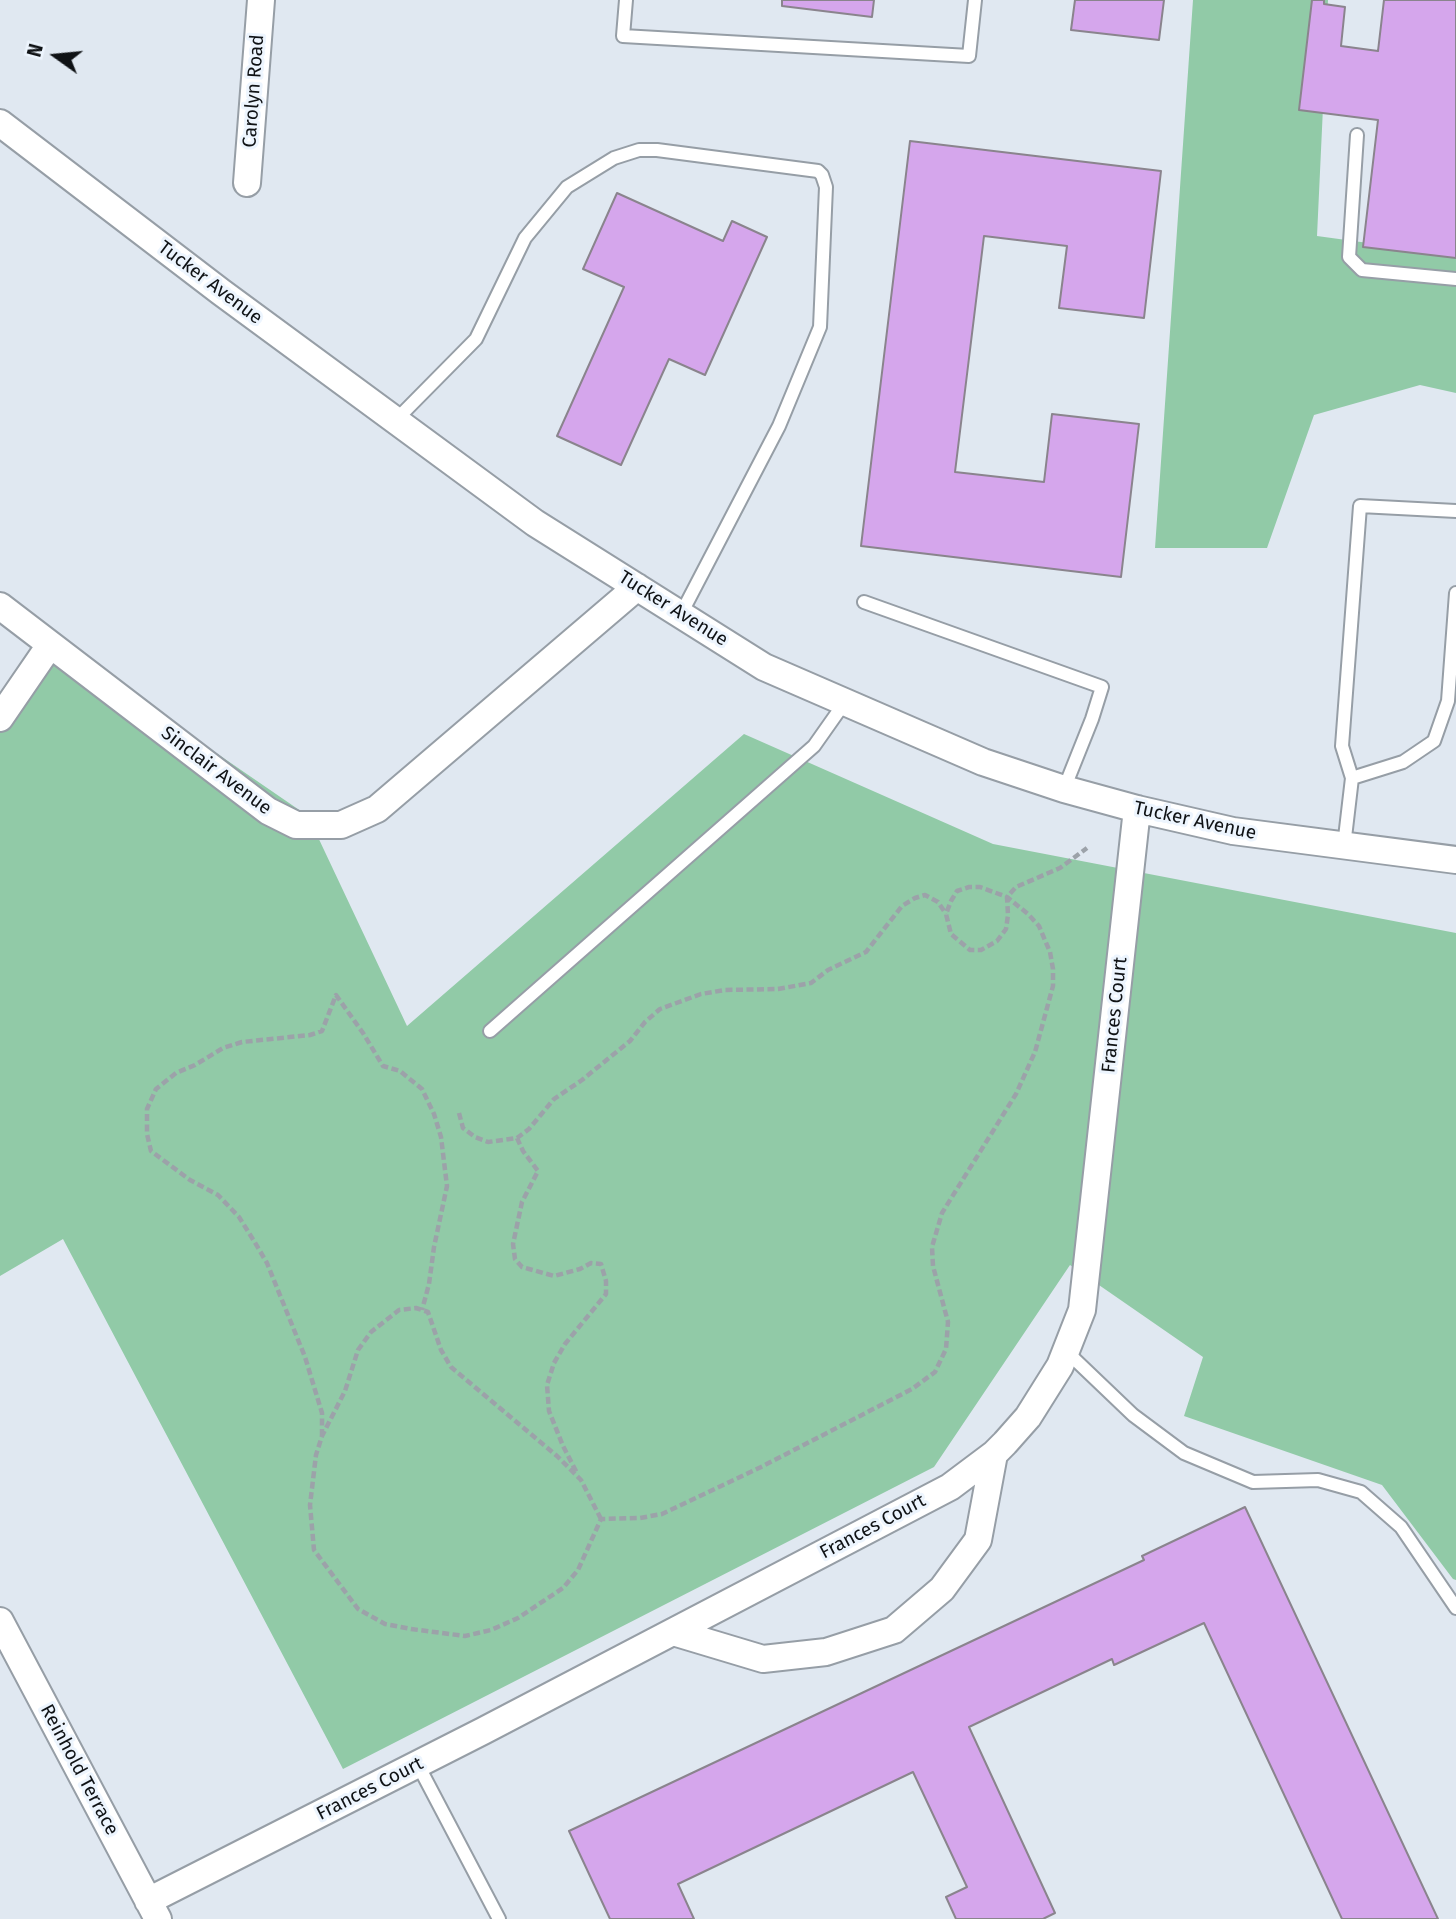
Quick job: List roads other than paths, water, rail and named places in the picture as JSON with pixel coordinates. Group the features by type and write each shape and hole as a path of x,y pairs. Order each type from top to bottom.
{"street":[{"name":"Carolyn Road","path":"247,183 261,0"},
{"name":"Tucker Avenue","path":"0,123 210,284 535,523 764,667 983,762 1064,789 1233,831 1456,860"},
{"name":"Sinclair Avenue","path":"0,606 268,811 296,825 341,825 377,809 637,587"},
{"path":"0,718 50,645"},
{"name":"Frances Court","path":"153,1910 418,1765 950,1487 994,1454 1028,1417 1060,1366 1082,1310 1137,809"},
{"path":"673,1632 763,1659 826,1652 894,1630 942,1589 978,1540 994,1454"},
{"name":"Reinhold Terrace","path":"0,1620 153,1910"}],"lane":[{"path":"626,0 623,36 969,56 975,0"},
{"path":"1357,135 1349,257 1362,270 1456,279"},
{"path":"395,421 476,339 525,238 567,187 614,158 639,150 657,150 808,169 822,175 825,200 820,327 779,426 681,614"},
{"path":"1344,846 1352,778 1342,746 1360,506 1456,511"},
{"path":"1352,778 1403,762 1434,741 1448,701 1456,593"},
{"path":"864,602 1102,687 1064,789"},
{"path":"490,1031 814,746 845,702"},
{"path":"1066,1350 1133,1415 1184,1453 1252,1482 1318,1480 1361,1492 1401,1527 1456,1608"},
{"path":"418,1765 499,1919"}]}
